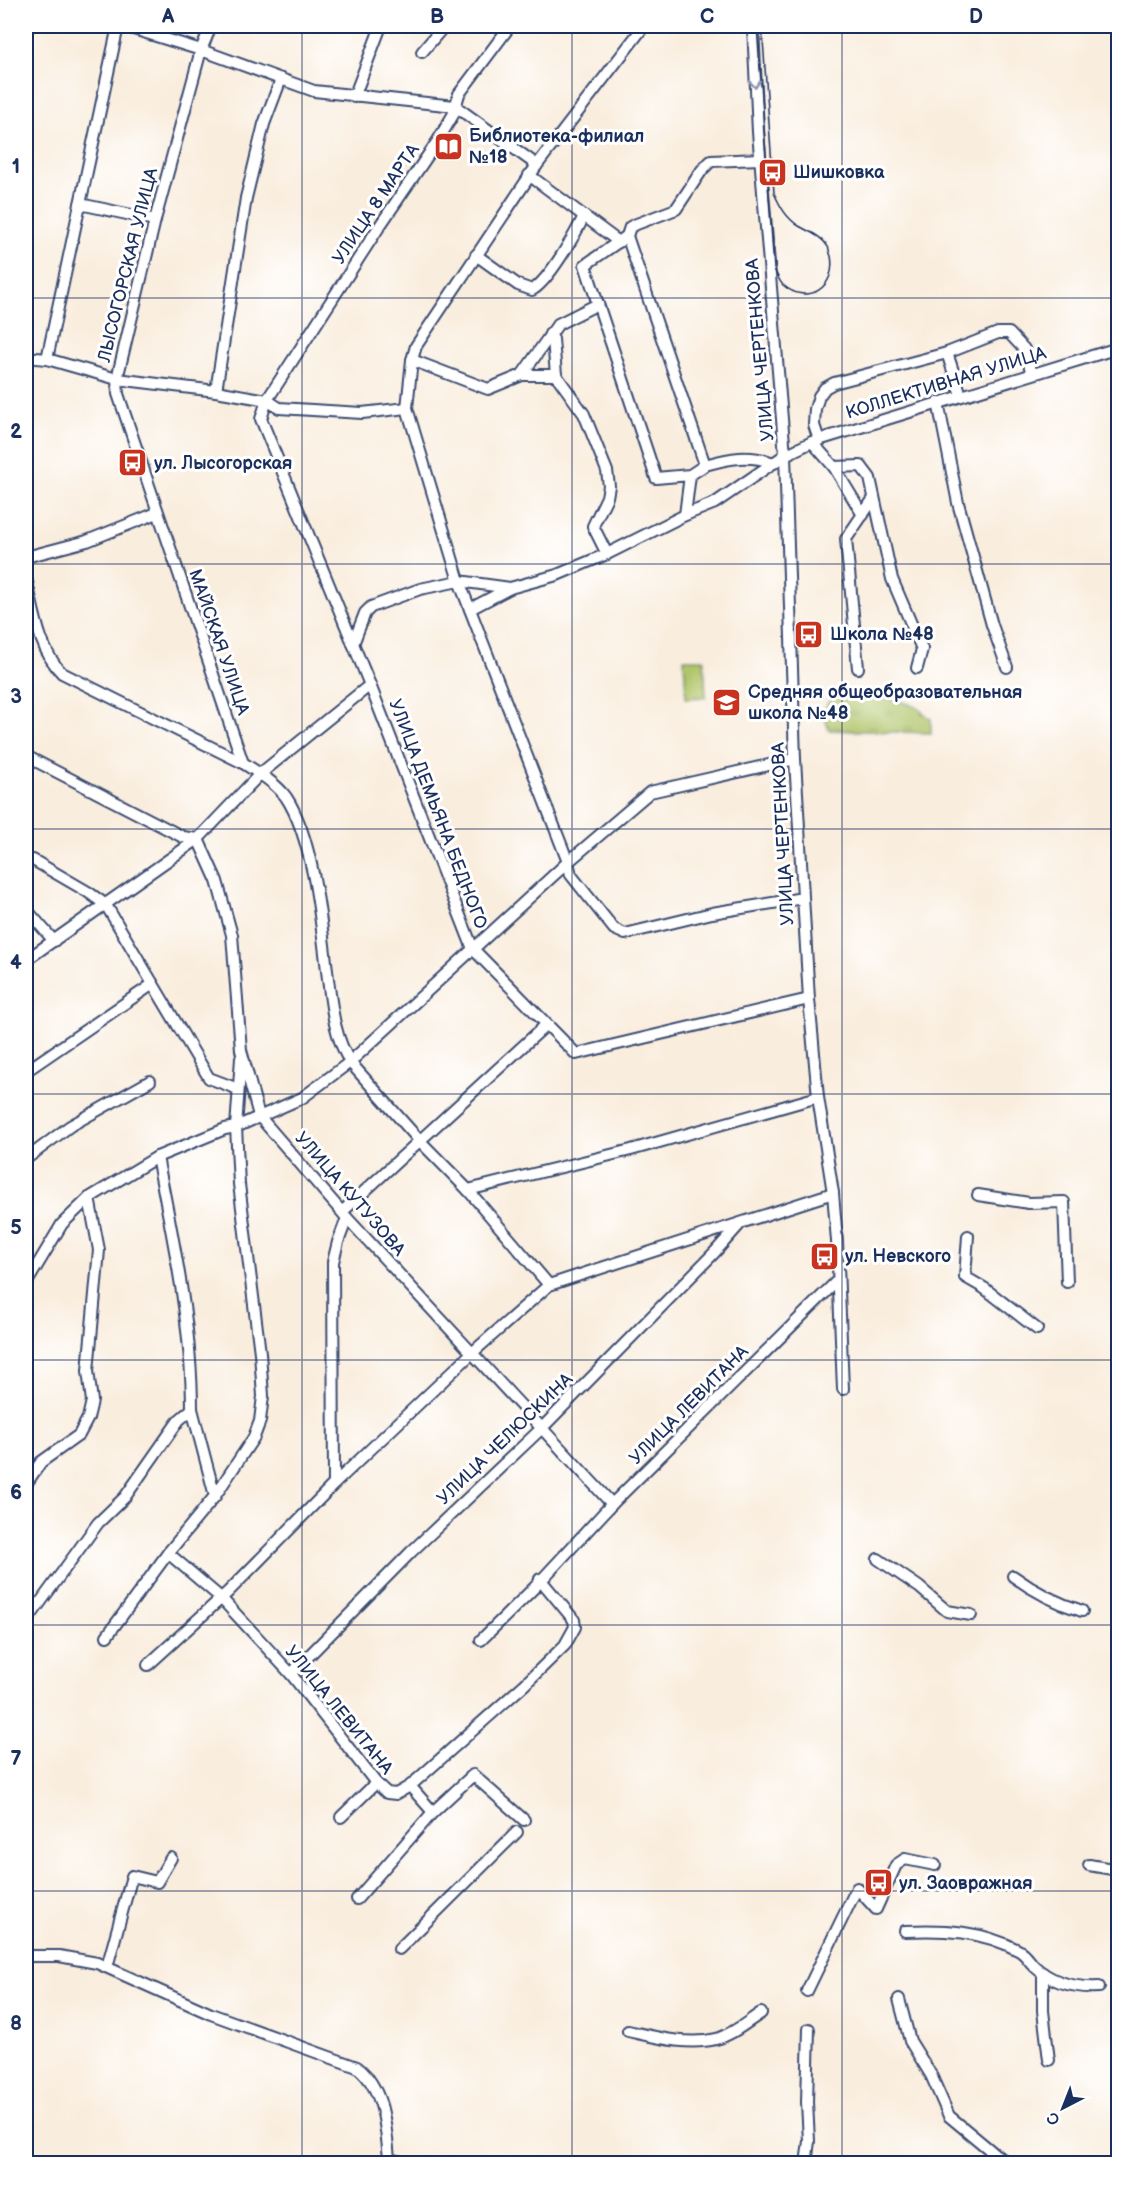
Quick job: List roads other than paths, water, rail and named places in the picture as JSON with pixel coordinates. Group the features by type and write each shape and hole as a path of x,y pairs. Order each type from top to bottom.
{"street":[{"path":"26,33 28,26"},
{"path":"47,359 118,26"},
{"path":"124,26 201,50 314,92 455,106 537,165"},
{"name":"ЛЫСОГОРСКАЯ УЛИЦА","path":"157,513 118,394 117,379 155,220 201,50 211,26"},
{"path":"354,97 381,26"},
{"path":"422,52 444,26"},
{"name":"УЛИЦА 8 МАРТА","path":"267,400 437,142 453,115 459,94 510,26"},
{"path":"644,26 537,165 416,346 411,360 407,408 459,581 568,862 571,875 614,929 625,934 712,913 803,898"},
{"name":"УЛИЦА ЧЕРТЕНКОВА","path":"753,26 760,159 785,455 795,759 809,999 818,1097 833,1192 843,1389"},
{"path":"216,391 246,198 264,124 281,79"},
{"path":"760,159 711,161 702,170 676,209 630,227 623,239 585,265 657,478 690,476 705,465 722,460 757,457 774,463"},
{"path":"530,175 584,216 623,239 705,465"},
{"path":"80,204 155,220"},
{"path":"476,255 518,285 532,290 539,286 574,237 584,216"},
{"path":"522,375 558,324 598,304"},
{"path":"863,515 815,441 813,416 819,396 825,388 849,378 947,353 998,333 1010,333 1024,349 1032,373"},
{"path":"550,334 553,339 556,375 584,414 607,471 609,486 607,496 593,526 607,554"},
{"name":"КОЛЛЕКТИВНАЯ УЛИЦА","path":"510,588 557,574 607,554 685,515 715,503 785,455 815,441 1119,348"},
{"path":"947,353 961,395"},
{"path":"26,357 47,359 117,379 216,391 267,400 279,408 362,413 407,408"},
{"path":"411,360 488,389 522,375 556,375"},
{"name":"УЛИЦА ДЕМЬЯНА БЕДНОГО","path":"267,400 261,419 343,617 473,949 576,1053 809,999"},
{"path":"938,402 957,503 992,625 1007,667"},
{"path":"834,467 861,466 870,478 892,579 922,649 917,668"},
{"path":"685,515 690,476"},
{"path":"858,668 846,539 874,498"},
{"path":"26,557 87,541 157,513"},
{"name":"МАЙСКАЯ УЛИЦА","path":"157,513 243,763"},
{"path":"26,578 45,652 62,673 243,763 260,774 285,796 298,821 318,901 334,1025 341,1048 350,1062 468,1191 549,1285"},
{"path":"353,644 365,614 371,607 420,589 459,581 510,588"},
{"path":"470,609 510,588"},
{"path":"26,960 198,839 260,774 370,685"},
{"path":"26,757 183,837 198,839"},
{"path":"26,1284 62,1224 89,1198 157,1157 225,1129 236,1127 302,1098 350,1062 568,862 650,792 795,759"},
{"name":"УЛИЦА КУТУЗОВА","path":"198,839 217,881 232,935 241,1050 259,1116 345,1214 612,1504"},
{"path":"33,860 106,905 209,1078 238,1089"},
{"path":"26,909 54,941"},
{"path":"26,1071 153,984"},
{"path":"334,1484 333,1262 345,1214 419,1140 546,1025"},
{"path":"107,1636 168,1553 215,1496 254,1437 260,1421 263,1396 260,1353 238,1184 236,1127 241,1050"},
{"path":"26,1160 70,1126 150,1081"},
{"path":"468,1191 631,1150 818,1097"},
{"path":"157,1157 170,1223 192,1372 192,1409 215,1496"},
{"path":"147,1665 221,1598 334,1484 472,1353 549,1285 833,1192"},
{"path":"978,1195 1029,1203 1064,1202 1067,1282"},
{"path":"26,1484 41,1462 79,1435 88,1418 92,1401 88,1371 99,1250 89,1198"},
{"name":"УЛИЦА ЧЕЛЮСКИНА","path":"291,1674 411,1552 542,1428 715,1252 739,1224"},
{"path":"968,1236 965,1277 984,1288 1037,1329"},
{"name":"УЛИЦА ЛЕВИТАНА","path":"481,1640 612,1504 837,1281"},
{"path":"26,1620 98,1523 125,1497 179,1420 192,1409"},
{"name":"УЛИЦА ЛЕВИТАНА","path":"168,1553 221,1598 291,1674 387,1794 396,1794 410,1786 495,1712 565,1645 576,1628 574,1620 540,1579"},
{"path":"878,1559 919,1587 946,1611 971,1615"},
{"path":"1013,1576 1033,1591 1060,1604 1083,1611"},
{"path":"357,1899 433,1812 473,1775 524,1820"},
{"path":"341,1817 376,1783"},
{"path":"410,1786 433,1812"},
{"path":"399,1949 517,1832"},
{"path":"107,1966 132,1876 157,1882 171,1858"},
{"path":"807,1990 857,1888 876,1909 896,1864 905,1858 935,1865"},
{"path":"1089,1865 1119,1870"},
{"path":"905,1931 959,1931 993,1940 1021,1951 1034,1966 1060,1982 1082,1987 1099,1987"},
{"path":"26,1956 59,1956 97,1962 211,2014 357,2067 368,2075 378,2094 389,2159 411,2163"},
{"path":"1043,1972 1043,2011 1049,2060"},
{"path":"899,1999 910,2041 931,2075 949,2116 996,2155 1010,2163"},
{"path":"628,2031 669,2039 698,2041 717,2039 761,2013"},
{"path":"806,2163 809,2141 807,2102 809,2029"}],"tram line":[{"path":"757,26 774,269 783,285 801,294 810,293 825,285 832,267 831,256 822,240 794,223 781,207 774,193 762,26"}],"place":[{"name":"Библиотека-филиал №18","path":"448,146"},
{"name":"Шишковка","path":"772,172"},
{"name":"ул. Лысогорская","path":"133,463"},
{"name":"Школа №48","path":"809,634"},
{"name":"Средняя общеобразовательная школа №48","path":"727,702"},
{"name":"ул. Невского","path":"824,1256"},
{"name":"ул. Заовражная","path":"878,1883"}]}
